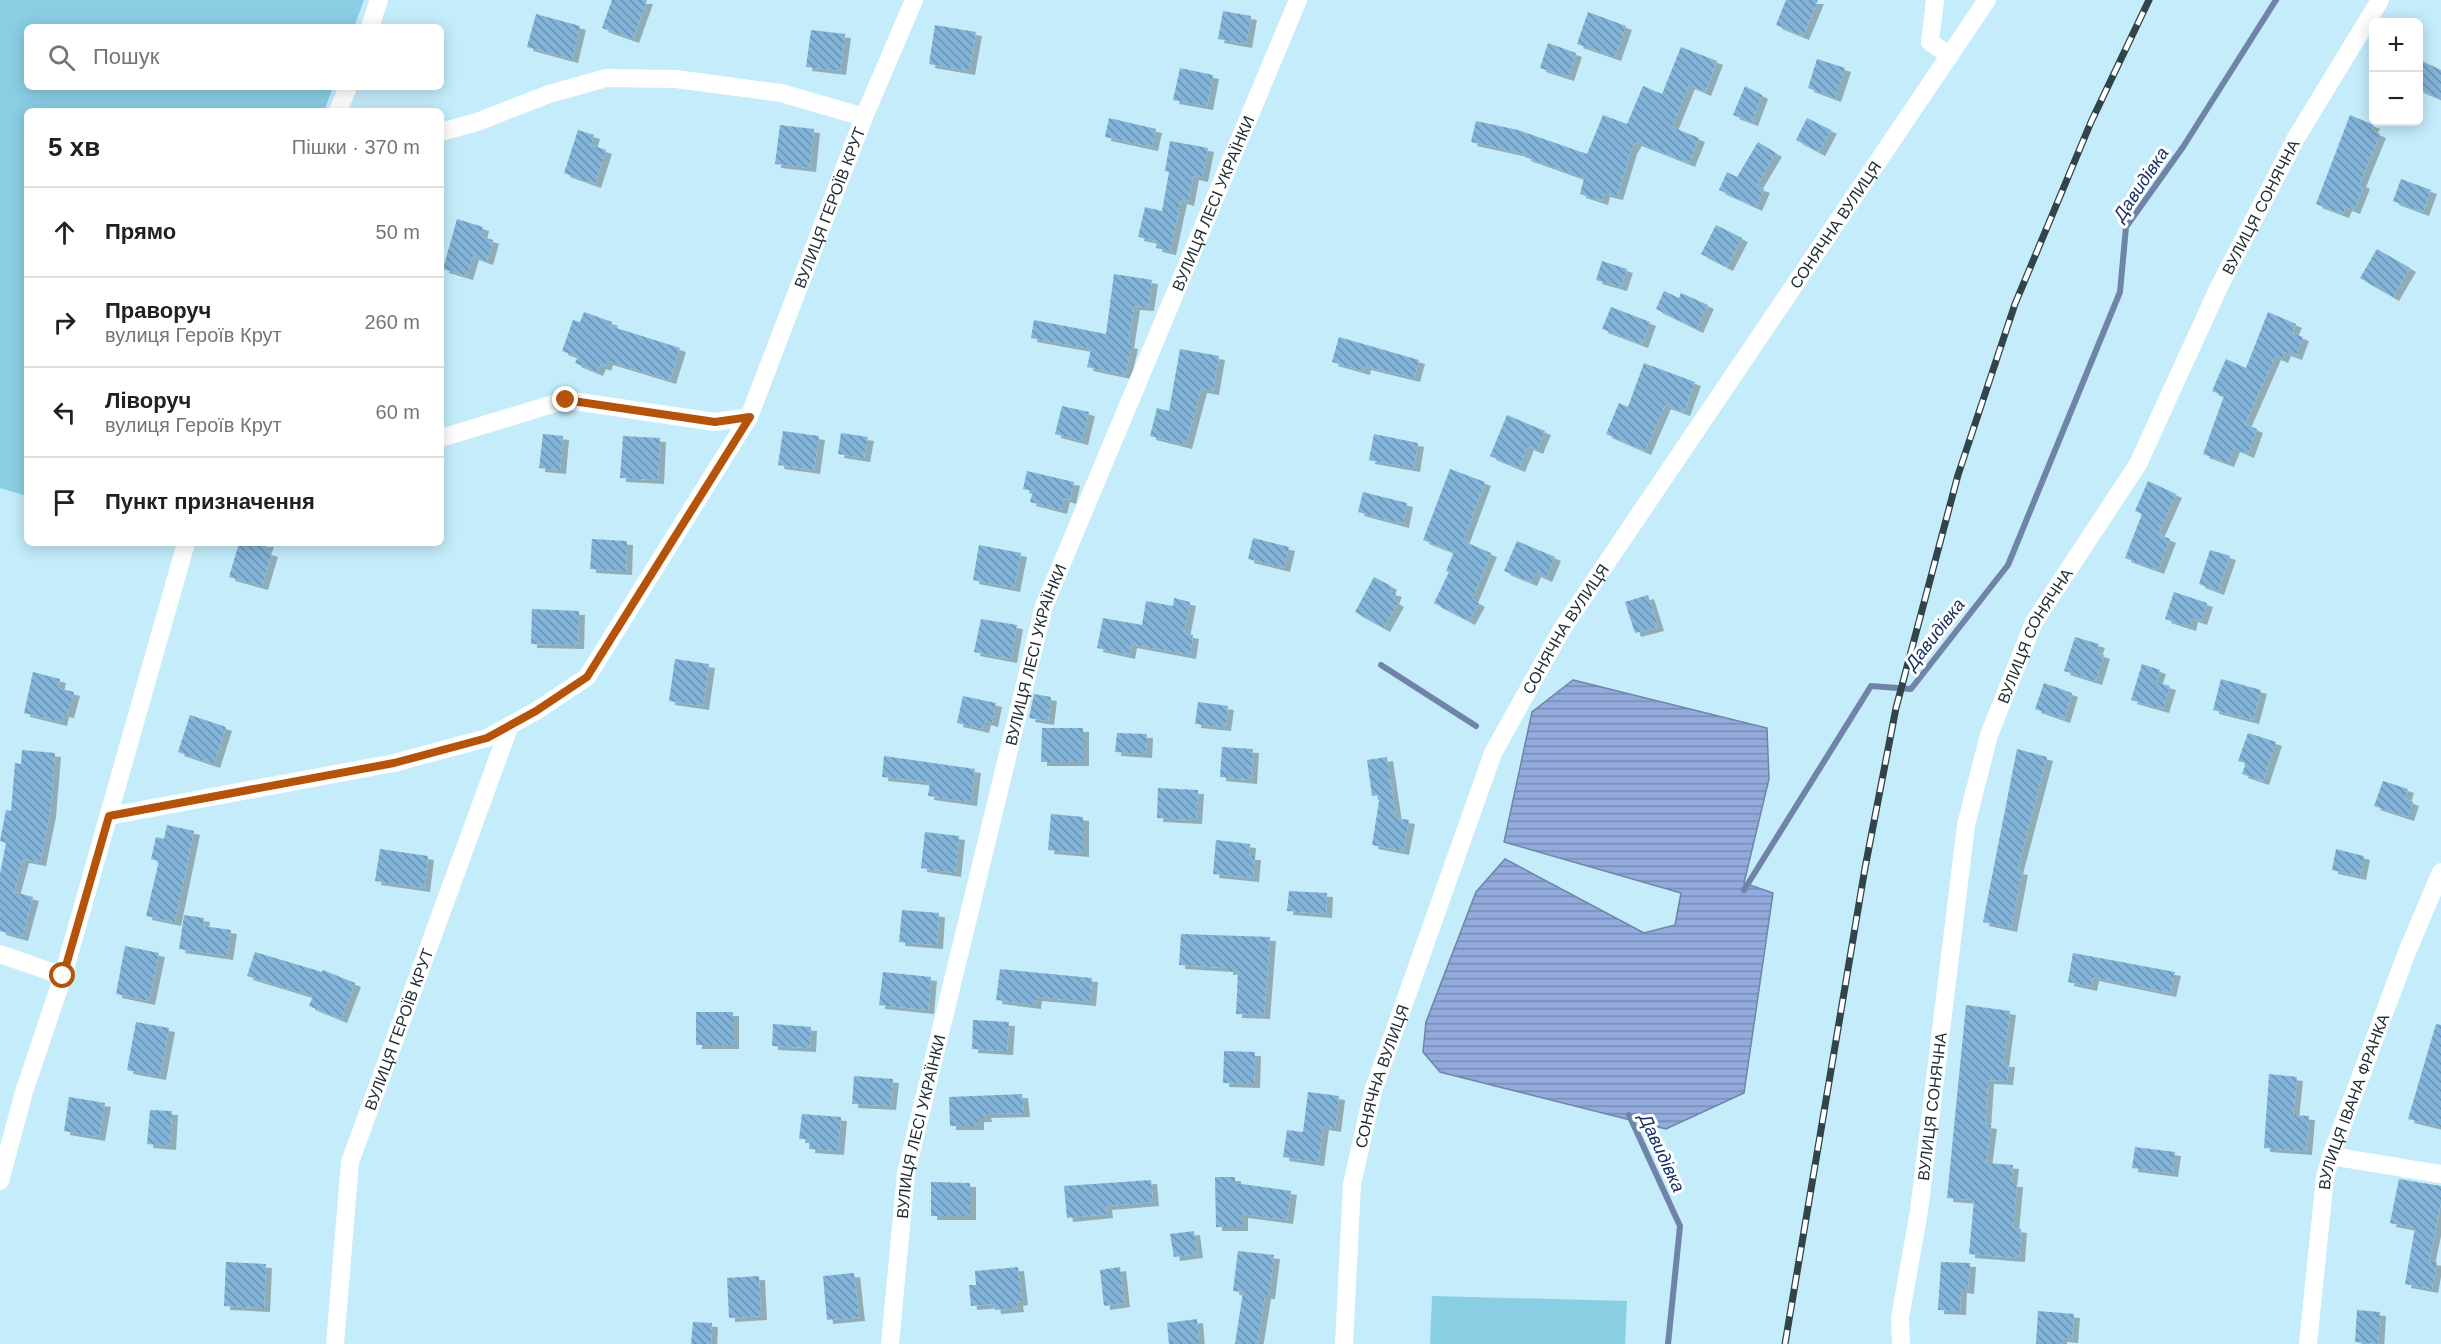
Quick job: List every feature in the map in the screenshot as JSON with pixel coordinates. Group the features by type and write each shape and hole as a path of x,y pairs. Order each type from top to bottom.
{"street":[{"path":"371,24 379,0"},
{"name":"ВУЛИЦЯ ГЕРОЇВ КРУТ","path":"109,816 394,763 487,738 587,677 750,417 864,117 914,0"},
{"name":"ВУЛИЦЯ ЛЕСІ УКРАЇНКИ","path":"890,1344 906,1173 1044,606 1298,0"},
{"path":"1935,0 1930,42 1950,56"},
{"name":"СОНЯЧНА ВУЛИЦЯ","path":"1344,1344 1352,1184 1373,1091 1493,753 1562,629 1987,0"},
{"name":"ВУЛИЦЯ СОНЯЧНА","path":"1901,1344 1900,1318 1919,1211 1966,825 1989,735 2034,622 2138,464 2218,290 2296,138 2380,0"},
{"path":"444,131 477,122 549,94 606,78 676,79 782,93 864,117"},
{"path":"339,108 347,90"},
{"path":"444,437 566,400 715,422 750,417"},
{"path":"0,1181 24,1092 63,976 185,546"},
{"name":"ВУЛИЦЯ ГЕРОЇВ КРУТ","path":"335,1344 350,1162 510,725"},
{"name":"ВУЛИЦЯ ІВАНА ФРАНКА","path":"2308,1344 2325,1177 2407,952 2441,872"},
{"path":"0,954 63,976"},
{"path":"2331,1156 2441,1174"}],"shaded area":[{"path":"0,0 364,0 355,24 24,24 24,90 332,90 325,108 24,108 24,495 0,488"},
{"path":"1573,680 1767,728 1769,779 1744,883 1773,893 1744,1093 1666,1129 1440,1072 1423,1052 1426,1022 1476,892 1505,859 1644,933 1675,925 1681,893 1504,842 1532,712"},
{"path":"1432,1296 1627,1301 1625,1344 1430,1344"}],"building":[{"path":"612,0 647,0 633,39 602,28"},
{"path":"1786,0 1818,0 1803,36 1776,25"},
{"path":"1223,11 1251,16 1246,44 1218,39"},
{"path":"1588,12 1626,26 1615,57 1577,44"},
{"path":"536,14 580,26 572,59 527,47"},
{"path":"935,25 976,32 969,71 929,64"},
{"path":"811,30 845,34 840,71 806,67"},
{"path":"1548,43 1576,53 1568,77 1540,68"},
{"path":"1681,47 1717,61 1705,92 1689,85 1672,127 1699,138 1689,163 1636,142 1631,150 1617,196 1604,193 1602,201 1580,194 1584,178 1525,157 1526,154 1471,142 1476,121 1518,130 1587,154 1603,115 1627,124 1643,86 1662,94"},
{"path":"1817,59 1845,68 1835,98 1808,88"},
{"path":"2423,61 2441,70 2441,99 2423,91"},
{"path":"1180,68 1213,75 1207,106 1173,100"},
{"path":"1745,86 1762,95 1752,122 1733,115"},
{"path":"2350,115 2369,123 2369,126 2373,126 2371,130 2380,134 2360,183 2364,185 2354,210 2346,207 2343,214 2316,204"},
{"path":"1109,118 1156,129 1152,147 1105,137"},
{"path":"1807,118 1831,130 1819,152 1796,140"},
{"path":"780,125 814,129 810,168 775,164"},
{"path":"578,130 594,135 591,145 606,150 595,184 564,173"},
{"path":"1170,141 1208,148 1202,178 1193,176 1188,202 1181,200 1170,251 1156,248 1157,241 1138,237 1145,207 1162,211 1169,172 1165,171"},
{"path":"1758,142 1776,153 1756,186 1764,189 1756,207 1719,190 1727,172 1737,177"},
{"path":"2401,179 2431,190 2423,212 2393,201"},
{"path":"457,219 483,227 481,236 493,240 487,261 473,256 467,276 444,269"},
{"path":"1716,225 1742,238 1727,267 1701,254"},
{"path":"2377,249 2410,268 2393,297 2360,278"},
{"path":"1602,261 1627,269 1621,287 1596,280"},
{"path":"1114,274 1152,280 1148,307 1134,306 1128,344 1132,345 1125,375 1087,367 1091,349 1031,338 1034,320 1106,334"},
{"path":"1664,291 1679,298 1681,293 1708,305 1697,329 1656,309"},
{"path":"1611,307 1650,322 1642,344 1602,329"},
{"path":"584,312 612,322 610,326 680,348 670,380 607,361 605,367 600,365 597,372 575,363 578,357 562,351 573,320 580,322"},
{"path":"2268,312 2296,324 2292,333 2303,337 2296,356 2285,352 2282,359 2275,356 2245,424 2257,429 2248,454 2234,448 2228,463 2203,454 2224,396 2212,391 2226,359 2246,368"},
{"path":"1339,337 1419,360 1414,378 1365,366 1364,371 1332,362"},
{"path":"1180,349 1219,356 1213,391 1201,389 1186,445 1150,436 1157,408 1169,411"},
{"path":"1644,363 1695,382 1684,412 1665,405 1645,451 1606,434 1619,403 1628,407"},
{"path":"1062,406 1089,412 1082,441 1055,434"},
{"path":"1507,415 1545,431 1537,450 1528,446 1519,468 1490,456"},
{"path":"783,431 819,436 814,470 778,465"},
{"path":"841,433 868,437 864,458 838,454"},
{"path":"543,434 563,436 560,470 539,468"},
{"path":"1374,434 1418,443 1414,468 1369,460"},
{"path":"623,436 660,438 658,480 620,478"},
{"path":"1450,469 1485,482 1463,541 1491,553 1472,599 1479,603 1469,621 1434,603 1449,572 1446,571 1454,552 1423,540"},
{"path":"1027,471 1074,482 1070,500 1064,498 1061,510 1030,502 1033,491 1023,489"},
{"path":"2148,481 2176,494 2158,534 2170,539 2158,570 2125,558 2142,514 2135,511"},
{"path":"1363,492 1407,503 1403,524 1358,512"},
{"path":"1253,538 1289,547 1284,568 1248,559"},
{"path":"592,539 627,541 626,571 590,569"},
{"path":"1517,541 1555,557 1546,578 1535,573 1531,582 1504,571"},
{"path":"979,545 1021,553 1014,588 973,580"},
{"path":"238,546 267,546 265,551 272,553 262,586 229,577"},
{"path":"2210,550 2230,556 2218,591 2199,584"},
{"path":"1374,577 1391,586 1389,591 1396,593 1393,600 1398,603 1384,628 1355,612"},
{"path":"2174,592 2207,603 2201,621 2192,618 2190,627 2165,619"},
{"path":"1648,595 1658,627 1635,633 1625,602"},
{"path":"1174,598 1190,602 1184,633 1193,635 1190,655 1131,644 1129,655 1097,648 1103,618 1142,625 1146,601 1173,606"},
{"path":"532,609 579,611 578,645 531,644"},
{"path":"981,619 1017,625 1011,659 974,652"},
{"path":"2075,637 2099,644 2096,652 2104,655 2096,681 2064,671"},
{"path":"675,659 709,664 703,706 669,701"},
{"path":"2142,664 2160,670 2156,682 2170,686 2163,709 2131,700"},
{"path":"33,672 60,679 58,688 74,692 68,714 63,713 61,722 24,713"},
{"path":"2221,679 2261,690 2253,720 2213,710"},
{"path":"2044,683 2072,693 2064,719 2035,709"},
{"path":"1034,694 1051,697 1048,721 1029,718"},
{"path":"963,696 996,703 992,723 985,721 983,729 957,723"},
{"path":"1198,702 1228,706 1225,727 1195,724"},
{"path":"190,715 226,727 214,764 178,752"},
{"path":"1042,728 1083,728 1083,762 1041,762"},
{"path":"1117,733 1147,734 1146,754 1115,752"},
{"path":"2248,733 2276,742 2263,781 2242,774 2246,763 2238,761"},
{"path":"1222,747 1253,749 1251,780 1220,777"},
{"path":"2017,749 2047,757 2017,870 2022,871 2011,928 1983,922"},
{"path":"22,750 55,753 50,813 40,862 23,859 14,892 33,897 22,937 0,931 0,874 6,843 0,841 6,810 11,811 15,763 21,764"},
{"path":"884,756 975,769 971,802 928,796 930,782 882,777"},
{"path":"1387,757 1396,818 1409,820 1403,851 1372,845 1380,795 1372,796 1367,760"},
{"path":"2383,781 2408,789 2405,799 2413,802 2408,817 2374,806"},
{"path":"1158,788 1198,790 1196,820 1157,818"},
{"path":"1051,814 1083,817 1083,853 1048,850"},
{"path":"167,825 194,831 175,922 146,916 159,861 151,859 156,837 164,839"},
{"path":"925,832 959,836 955,873 921,868"},
{"path":"1216,840 1250,844 1249,856 1255,856 1253,878 1213,874"},
{"path":"380,849 428,856 424,888 375,881"},
{"path":"2336,849 2364,856 2360,876 2332,870"},
{"path":"1289,891 1327,893 1326,914 1287,911"},
{"path":"902,910 939,913 937,945 899,942"},
{"path":"184,915 204,918 203,926 231,930 227,956 179,949"},
{"path":"1181,934 1270,937 1264,1015 1236,1014 1238,971 1227,971 1227,968 1179,965"},
{"path":"125,946 159,953 149,1001 116,994"},
{"path":"255,952 322,972 323,970 355,983 341,1019 309,1006 313,996 247,976"},
{"path":"2073,953 2175,972 2170,993 2093,977 2091,987 2068,982"},
{"path":"1000,969 1092,978 1090,1002 1036,997 1035,1005 996,1000"},
{"path":"883,972 931,977 928,1010 879,1005"},
{"path":"1966,1005 2010,1011 2003,1063 2009,1063 2007,1081 1988,1080 1985,1124 1991,1125 1986,1163 2013,1165 2011,1183 2017,1183 2013,1228 2021,1229 2019,1258 1969,1254 1974,1200 1947,1198"},
{"path":"696,1012 733,1012 733,1045 696,1045"},
{"path":"973,1020 1009,1022 1007,1051 972,1049"},
{"path":"136,1022 169,1028 160,1076 127,1070"},
{"path":"773,1024 811,1027 810,1048 772,1046"},
{"path":"2436,1024 2441,1025 2441,1127 2408,1119"},
{"path":"1224,1051 1255,1052 1254,1084 1223,1083"},
{"path":"2269,1074 2297,1077 2293,1115 2309,1116 2306,1151 2264,1148"},
{"path":"854,1076 893,1079 890,1106 852,1104"},
{"path":"1308,1092 1339,1096 1335,1128 1323,1126 1318,1162 1283,1157 1287,1130 1303,1132"},
{"path":"1022,1094 1024,1113 985,1114 986,1118 978,1118 978,1126 950,1126 949,1097"},
{"path":"69,1097 105,1103 99,1137 64,1131"},
{"path":"150,1110 172,1111 170,1146 147,1144"},
{"path":"802,1114 841,1117 838,1151 809,1149 810,1139 799,1139"},
{"path":"2135,1147 2175,1152 2172,1173 2132,1168"},
{"path":"1215,1177 1235,1177 1235,1183 1291,1191 1287,1220 1242,1214 1242,1227 1216,1227"},
{"path":"2399,1179 2441,1186 2441,1203 2429,1261 2437,1262 2432,1289 2405,1284 2415,1228 2390,1223"},
{"path":"1151,1180 1153,1202 1106,1206 1107,1214 1067,1218 1064,1186"},
{"path":"931,1182 970,1183 970,1216 931,1216"},
{"path":"1194,1231 1197,1254 1174,1257 1170,1234"},
{"path":"1238,1251 1274,1255 1269,1295 1265,1295 1257,1344 1235,1344 1243,1292 1233,1291"},
{"path":"226,1262 266,1264 264,1308 224,1306"},
{"path":"1941,1262 1970,1263 1968,1290 1961,1289 1960,1311 1938,1310"},
{"path":"1018,1267 1022,1301 1017,1302 1018,1308 995,1310 994,1304 971,1306 969,1285 976,1285 975,1271"},
{"path":"1120,1267 1124,1303 1104,1306 1100,1270"},
{"path":"854,1273 859,1317 827,1320 823,1276"},
{"path":"759,1276 761,1316 729,1318 727,1278"},
{"path":"2357,1310 2380,1312 2378,1344 2355,1342"},
{"path":"2038,1311 2074,1314 2072,1339 2061,1338 2061,1344 2036,1344"},
{"path":"1197,1319 1199,1344 1169,1344 1167,1323"},
{"path":"693,1322 712,1323 711,1344 691,1344"}],"waterway":[{"name":"Давидівка","path":"1744,890 1871,686 1911,689 2008,565 2120,292 2126,227 2183,147 2276,0"},
{"path":"1381,665 1476,726"},
{"name":"Давидівка","path":"1629,1115 1680,1226 1668,1344"}],"railway":[{"path":"1785,1344 1865,868 1896,708 1958,475 2015,304 2091,122 2149,0"}],"route":[{"path":"63,976 109,816 200,797 394,763 487,738 536,711 587,677 750,417 715,422 566,400"}]}
